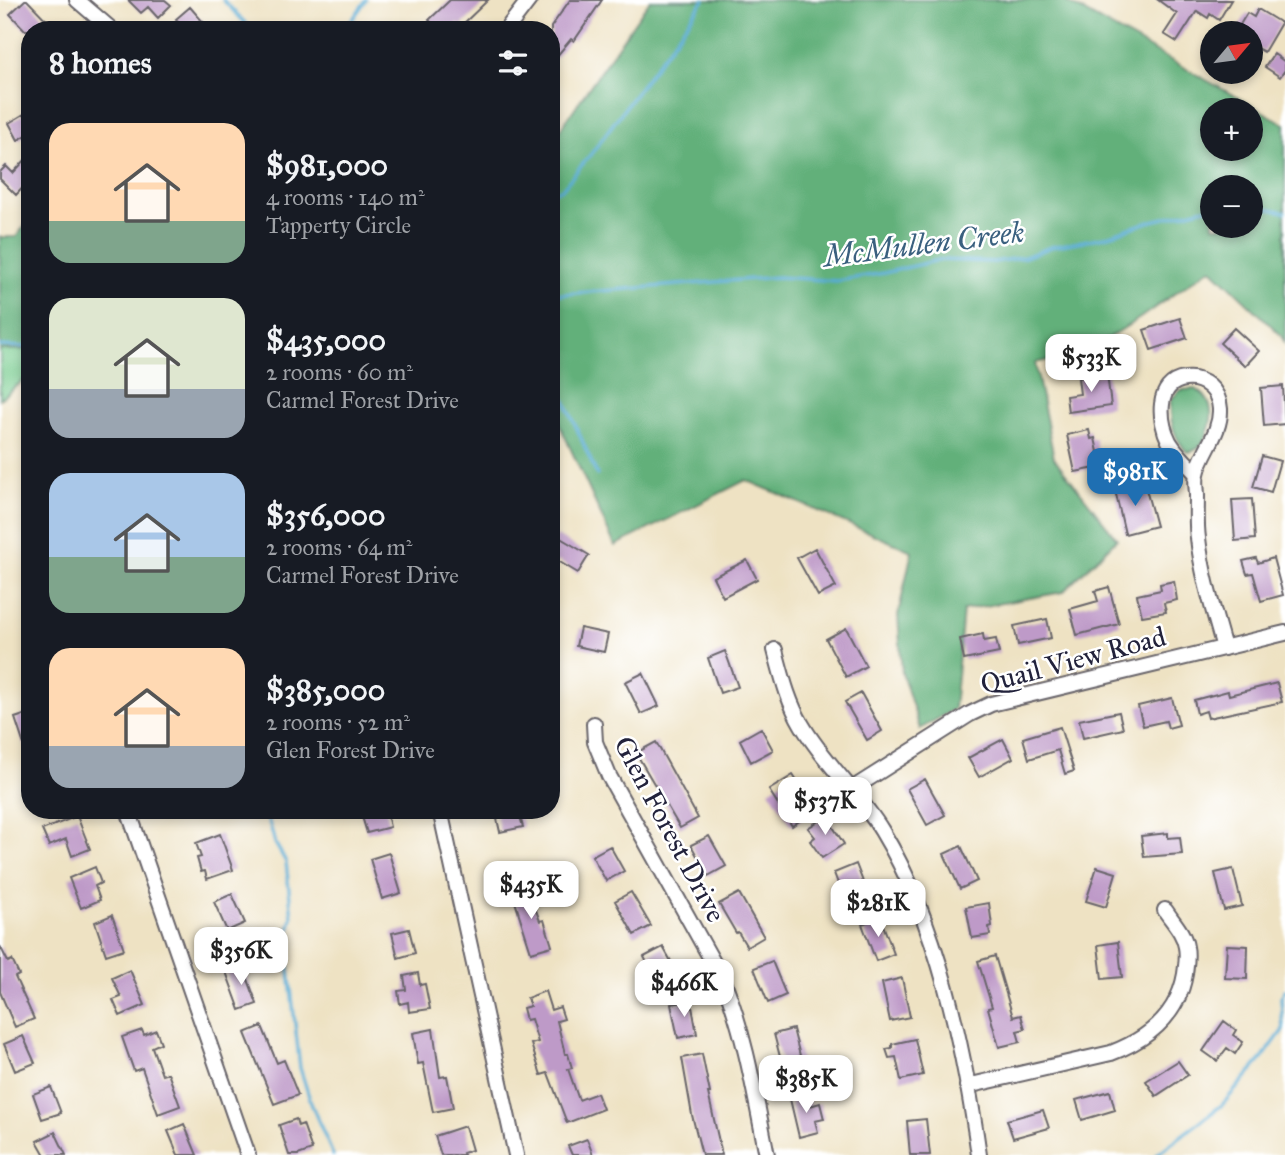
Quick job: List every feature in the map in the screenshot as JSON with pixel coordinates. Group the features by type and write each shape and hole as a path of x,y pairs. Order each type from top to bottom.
{"street":[{"path":"77,0 102,21"},
{"path":"513,21 529,0"},
{"path":"1196,474 1170,441 1162,413 1167,388 1174,382 1185,379 1201,380 1209,385 1216,394 1220,408 1218,424 1196,474 1198,540 1224,648"},
{"name":"Quail View Road","path":"852,789 970,713 991,704 1285,633"},
{"path":"775,650 789,698 803,728 883,832 910,885 939,966 967,1086 979,1155"},
{"name":"Glen Forest Drive","path":"594,724 595,742 604,766 724,982 746,1049 767,1155"},
{"path":"131,819 248,1155"},
{"path":"442,819 516,1155"},
{"path":"967,1086 1111,1053 1149,1034 1163,1021 1177,1001 1187,961 1183,936 1165,910"}],"green space":[{"path":"650,0 1063,0 1200,77 1200,84 1213,84 1238,98 1200,98 1200,161 1263,161 1263,112 1285,124 1285,343 1280,334 1211,268 1086,352 1035,363 1054,458 1117,539 1063,592 963,610 954,709 920,729 902,673 898,615 912,551 746,480 615,546 560,426 560,129"},
{"path":"21,231 21,349 0,350 0,237 16,237"},
{"path":"21,349 21,382 0,399 0,350"},
{"path":"1195,389 1208,400 1211,412 1210,427 1199,447 1187,452 1173,428 1171,399 1181,390"}],"building":[{"path":"27,0 47,21 21,21 21,26 10,14"},
{"path":"128,0 165,0 171,5 158,18 148,7 141,13"},
{"path":"450,0 488,0 466,21 429,20"},
{"path":"570,0 602,0 574,41 571,39 560,52 560,21 555,21"},
{"path":"1158,0 1231,0 1219,20 1210,14 1208,18 1197,11 1177,42 1164,34 1177,14"},
{"path":"190,7 202,21 178,21 176,19"},
{"path":"1258,9 1281,23 1264,52 1264,21 1242,21 1247,13 1254,17"},
{"path":"1274,54 1285,62 1285,70 1280,77 1265,67"},
{"path":"21,116 21,138 18,140 9,123"},
{"path":"21,165 21,190 16,195 0,179 0,172 6,166 13,173"},
{"path":"1180,318 1187,338 1151,350 1144,330"},
{"path":"1234,328 1259,351 1245,366 1220,343"},
{"path":"1107,374 1111,406 1068,412 1066,396 1080,394 1078,378"},
{"path":"1283,386 1285,424 1264,426 1261,388"},
{"path":"1089,430 1091,439 1095,438 1098,452 1103,451 1106,466 1075,472 1067,435"},
{"path":"1262,456 1280,461 1271,492 1253,487"},
{"path":"1144,482 1156,526 1125,534 1115,490"},
{"path":"1252,499 1255,539 1235,541 1232,500"},
{"path":"560,538 589,555 578,573 560,562"},
{"path":"815,548 836,587 818,596 797,558"},
{"path":"1256,558 1258,563 1273,558 1283,595 1261,601 1253,573 1247,574 1243,561"},
{"path":"747,560 757,579 723,597 713,577"},
{"path":"1174,581 1177,600 1164,603 1166,612 1142,616 1137,595 1161,590 1160,584"},
{"path":"1109,587 1119,624 1077,635 1070,609 1098,601 1095,591"},
{"path":"1047,619 1051,638 1018,645 1014,626"},
{"path":"580,628 608,634 604,652 576,646"},
{"path":"846,628 866,666 846,677 826,639"},
{"path":"983,634 984,641 996,639 999,653 964,660 960,639"},
{"path":"725,651 738,687 720,693 708,658"},
{"path":"643,673 659,706 641,714 625,682"},
{"path":"1277,683 1282,702 1208,718 1206,711 1197,714 1194,700 1228,691 1229,695"},
{"path":"861,693 882,731 867,740 845,702"},
{"path":"1172,698 1179,725 1168,728 1166,721 1143,726 1138,706"},
{"path":"1119,712 1123,729 1083,738 1079,720"},
{"path":"21,716 21,736 15,718"},
{"path":"1060,727 1074,771 1065,774 1058,750 1029,759 1023,738"},
{"path":"761,728 773,750 751,762 740,740"},
{"path":"1003,739 1013,758 979,777 968,758"},
{"path":"656,742 698,818 680,828 636,753"},
{"path":"793,775 802,789 796,793 809,814 792,826 769,790"},
{"path":"925,779 945,815 927,825 907,789"},
{"path":"826,816 844,844 822,858 810,841 815,837 808,828"},
{"path":"70,819 78,819 90,849 72,856 66,839 49,846 42,830"},
{"path":"363,819 388,819 390,827 367,833"},
{"path":"497,819 521,819 523,827 500,832"},
{"path":"1168,833 1168,838 1180,837 1182,854 1144,857 1141,836"},
{"path":"220,834 233,870 207,879 205,871 201,872 197,858 201,857 196,843"},
{"path":"709,836 726,866 708,876 691,845"},
{"path":"610,846 624,871 606,881 592,856"},
{"path":"961,846 977,881 960,889 944,854"},
{"path":"389,853 401,893 382,899 370,859"},
{"path":"856,864 865,887 860,889 865,900 847,907 834,873"},
{"path":"95,867 101,883 95,886 100,900 81,908 69,878"},
{"path":"1097,867 1116,873 1106,907 1086,901"},
{"path":"1233,869 1242,906 1224,910 1215,873"},
{"path":"527,886 540,921 544,920 552,946 531,952 512,892"},
{"path":"631,892 651,926 634,935 615,901"},
{"path":"739,893 764,937 747,947 719,904"},
{"path":"232,894 245,923 227,931 214,902"},
{"path":"989,903 992,926 989,927 990,935 972,938 966,907"},
{"path":"112,915 124,949 106,955 95,922"},
{"path":"880,917 894,954 876,961 862,924"},
{"path":"409,929 415,953 398,958 392,933"},
{"path":"1118,942 1122,977 1102,979 1098,945"},
{"path":"1227,945 1248,946 1247,979 1225,978"},
{"path":"0,946 8,962 12,960 19,975 15,977 34,1019 15,1027 0,992"},
{"path":"663,947 681,979 662,990 644,957"},
{"path":"995,956 1013,1017 1021,1015 1025,1029 1017,1031 1020,1042 999,1047 988,1008 992,1007 978,961"},
{"path":"772,961 786,995 768,1003 754,968"},
{"path":"242,963 257,1004 240,1010 225,969"},
{"path":"130,970 145,1005 120,1016 113,1000 121,997 112,978"},
{"path":"418,973 420,985 425,984 430,1009 409,1012 408,1002 400,1004 398,991 406,990 404,976"},
{"path":"902,978 910,1017 890,1021 882,983"},
{"path":"545,991 551,1010 560,1007 564,1019 557,1021 565,1054 568,1054 572,1068 568,1069 579,1100 597,1093 603,1109 567,1123 548,1073 541,1075 531,1044 538,1042 531,1019 526,1020 523,1008 530,1006 527,998"},
{"path":"691,1001 697,1034 678,1038 671,1004"},
{"path":"1224,1021 1236,1030 1233,1035 1243,1042 1235,1054 1227,1048 1217,1061 1203,1051"},
{"path":"262,1026 277,1063 284,1060 298,1095 274,1104 245,1033"},
{"path":"433,1029 440,1077 447,1076 453,1108 433,1112 423,1063 418,1064 413,1033"},
{"path":"793,1029 803,1067 784,1072 774,1034"},
{"path":"142,1030 144,1035 156,1030 161,1043 152,1047 162,1075 168,1073 180,1106 158,1114 142,1068 134,1071 122,1037"},
{"path":"23,1036 35,1063 15,1071 4,1044"},
{"path":"915,1039 923,1075 901,1080 896,1057 889,1058 886,1049 892,1048 892,1044"},
{"path":"702,1054 722,1155 702,1155 692,1115 682,1058"},
{"path":"1178,1061 1188,1075 1156,1096 1146,1081"},
{"path":"51,1087 61,1113 42,1119 33,1094"},
{"path":"1110,1091 1115,1110 1082,1120 1076,1100"},
{"path":"807,1094 810,1106 820,1103 824,1119 815,1121 818,1132 799,1137 790,1099"},
{"path":"1043,1110 1049,1128 1013,1138 1007,1120"},
{"path":"296,1119 298,1126 303,1124 312,1150 289,1155 279,1125"},
{"path":"926,1119 930,1155 910,1155 907,1121"},
{"path":"184,1124 197,1155 178,1155 168,1131"},
{"path":"465,1126 472,1150 463,1153 464,1155 441,1155 435,1136"},
{"path":"55,1132 66,1155 45,1155 37,1141"},
{"path":"587,1139 593,1155 572,1155 568,1146"}],"waterway":[{"path":"223,0 243,21"},
{"path":"351,21 366,0"},
{"path":"560,190 591,154 704,0"},
{"name":"McMullen Creek","path":"1263,207 1285,212"},
{"name":"McMullen Creek","path":"560,294 778,277 837,281 939,260 994,262 1104,237 1148,222 1200,209"},
{"name":"McMullen Creek","path":"0,346 21,347"},
{"path":"560,389 597,475"},
{"path":"267,819 275,843 286,862 292,917 286,944 300,1068 312,1106 333,1155"},
{"path":"1156,1155 1222,1105 1262,1059 1283,1030 1281,997 1285,990"}]}
